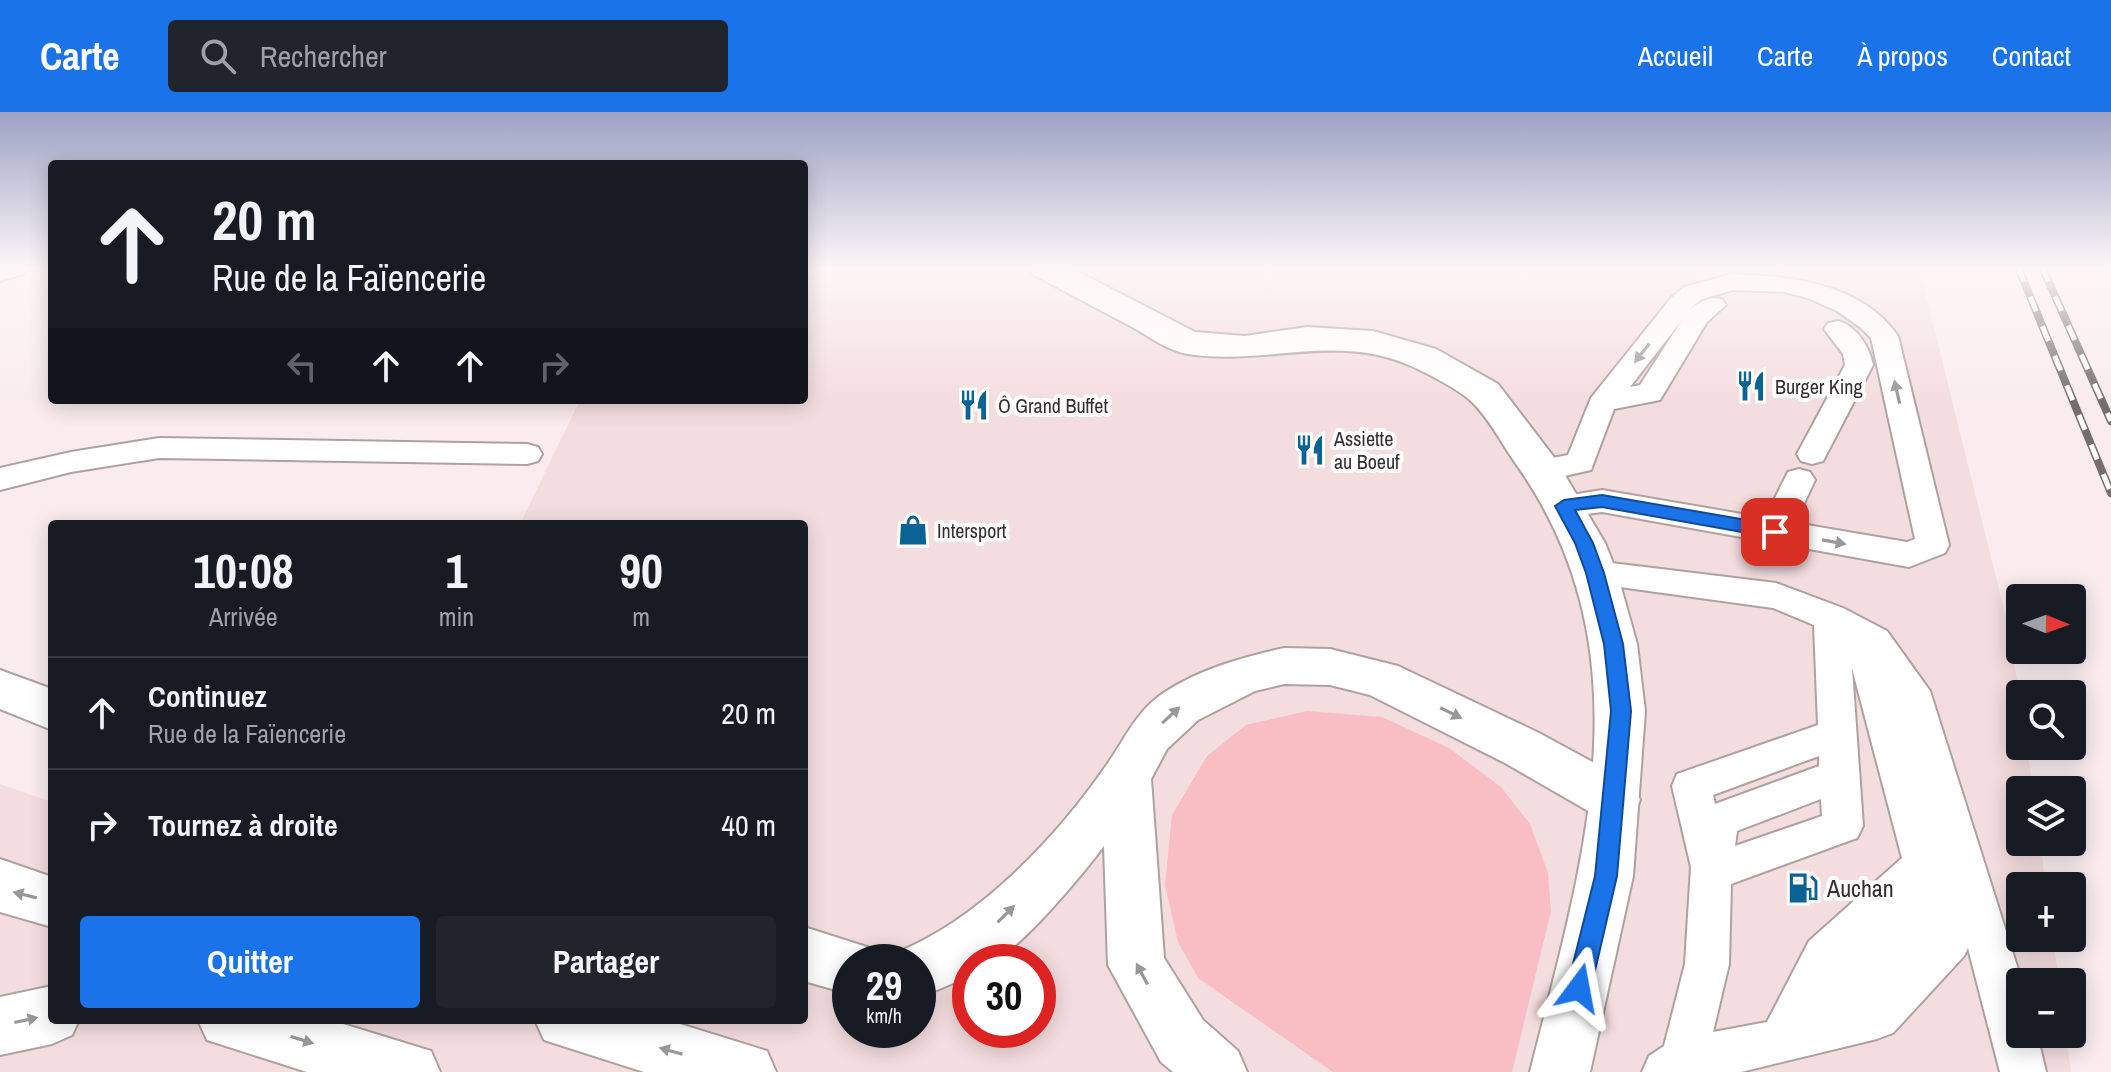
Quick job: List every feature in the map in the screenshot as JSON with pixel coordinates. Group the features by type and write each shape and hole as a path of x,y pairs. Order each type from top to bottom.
{"street":[{"path":"1129,312 1188,343 1245,347 1307,338 1373,342 1423,357 1485,393 1542,470 1564,506 1584,543 1595,573 1614,644 1621,711 1606,876 1560,1072"},
{"path":"936,965 989,932 1064,857 1126,778 1150,735 1181,706 1245,675 1284,666 1330,667 1381,679 1522,748 1615,800"},
{"path":"1126,778 1136,965 1182,1041 1217,1072"},
{"path":"0,884 7,890 48,901"},
{"path":"808,955 832,962"},
{"path":"0,1026 48,1016"},
{"path":"241,1024 410,1072"},
{"path":"578,1024 746,1072"}],"lane":[{"path":"1542,470 1580,463 1604,401 1674,312"},
{"path":"1604,401 1650,393 1697,317 1704,312"},
{"path":"1775,532 1859,365 1857,353 1832,324 1805,312"},
{"path":"1564,506 1602,501 1909,555 1933,545 1884,336 1871,322 1854,312"},
{"path":"0,479 71,462 159,448 527,454"},
{"path":"1595,573 1776,596 1875,641 1912,691 2011,1019 2023,1072"},
{"path":"1711,873 1843,826 1837,734 1845,625"},
{"path":"1674,1066 1780,1032 1852,985 1923,913 1924,864 1845,625"},
{"path":"1674,1066 1707,964 1711,873 1691,786 1837,734"}],"shaded area":[{"path":"808,312 1930,312 2006,618 2006,664 2014,664 2017,680 2006,680 2006,760 2029,760 2031,776 2006,776 2006,856 2042,856 2044,872 2006,872 2006,952 2055,952 2057,968 2006,968 2006,1048 2068,1048 2071,1072 0,1072 0,784 48,801 48,1024 808,1024 808,520 522,520 578,404 808,404"},
{"path":"1307,711 1382,717 1449,748 1501,787 1530,824 1548,873 1551,911 1512,1072 1333,1072 1198,978 1178,942 1165,885 1172,815 1207,756 1246,725"}],"railway":[{"path":"2036,312 2111,493"},
{"path":"2062,312 2111,421"}],"place":[{"name":"Burger King","path":"1751,386"},
{"name":"Ô Grand Buffet","path":"974,405"},
{"name":"Assiette au Boeuf","path":"1310,450"},
{"name":"Intersport","path":"913,530"},
{"name":"Auchan","path":"1803,888"}],"route":[{"path":"1579,988 1606,876 1621,711 1614,644 1595,573 1584,543 1564,506 1602,501 1775,532"}]}
